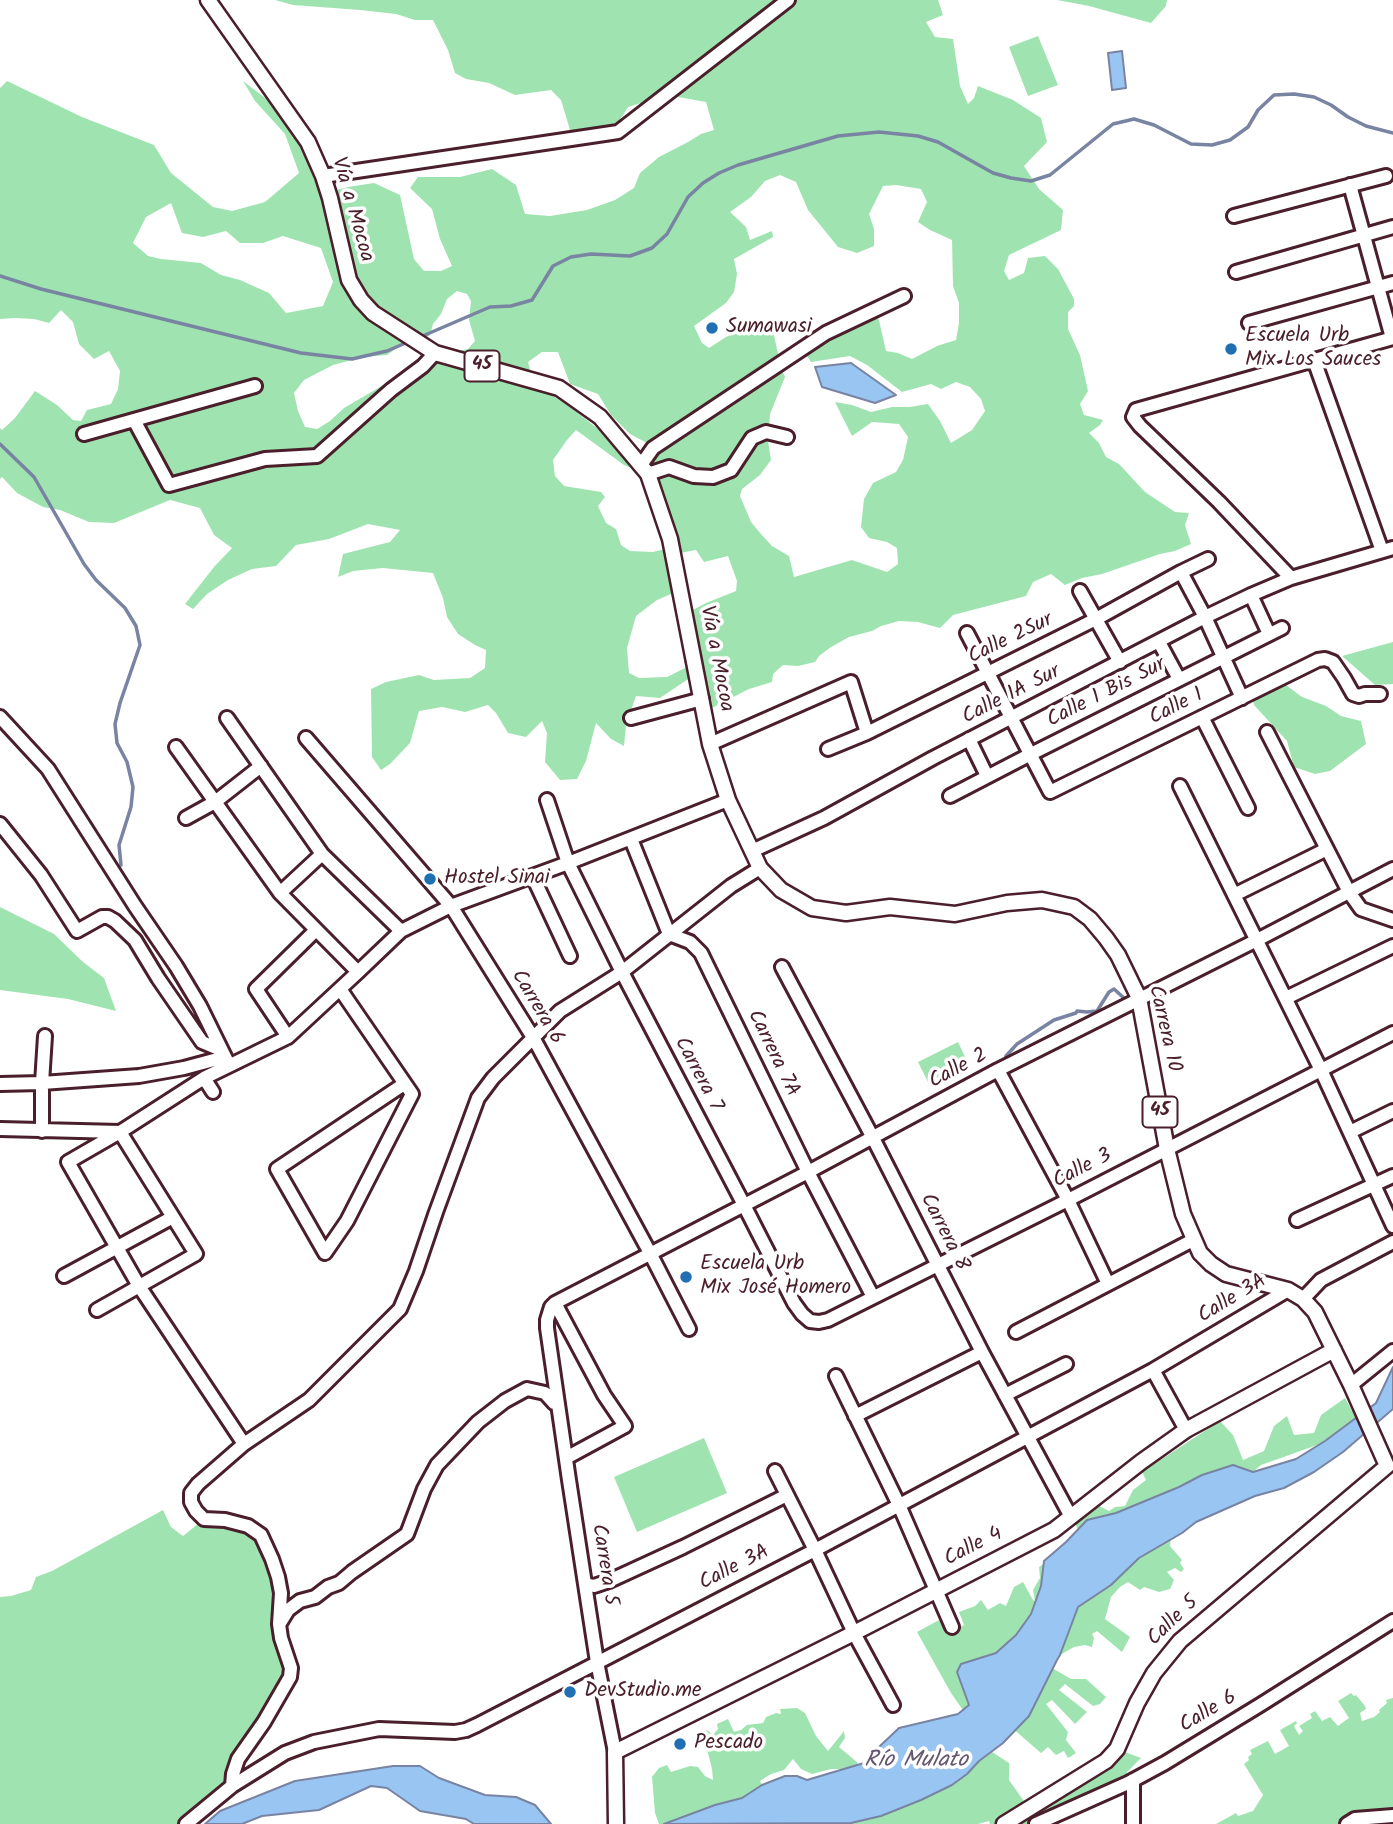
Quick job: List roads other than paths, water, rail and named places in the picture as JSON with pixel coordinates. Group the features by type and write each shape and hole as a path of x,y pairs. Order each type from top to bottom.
{"main road":[{"name":"Vía a Mocoa","path":"208,0 308,142 330,198 349,279 361,300 373,313 435,353 559,388 600,417 644,469 670,538 710,744"},
{"name":"Carrera 10","path":"710,744 728,800 760,868 781,890 812,908 846,913 890,907 955,914 1007,903 1042,900 1074,907 1090,919 1118,956 1139,998 1167,1149 1183,1214 1200,1253 1226,1274 1288,1290 1303,1299 1315,1312 1377,1446 1390,1464"},
{"name":"Calle 4","path":"615,1752 1054,1530 1186,1430 1334,1350"},
{"name":"Calle 5","path":"1004,1824 1105,1761 1117,1748 1154,1673 1180,1641 1390,1464"},
{"name":"Carrera 5","path":"615,1752 616,1824"}],"street":[{"path":"323,176 618,132 788,0"},
{"path":"1234,216 1386,176"},
{"path":"1291,578 1133,417 1136,410 1393,338 1350,185"},
{"path":"1236,272 1393,227"},
{"path":"1249,323 1393,283"},
{"path":"787,437 766,432 752,438 731,470 713,477 694,476 669,467 644,469 653,448 826,333 904,296"},
{"path":"134,420 169,485 265,459 317,456 391,390 424,366 435,353"},
{"path":"1314,360 1387,549"},
{"path":"84,435 255,386"},
{"name":"Calle 1A Sur","path":"752,851 824,818 968,739 1251,595 1291,578 1387,549"},
{"name":"Calle 2Sur","path":"828,749 867,733 1097,619 1208,559"},
{"path":"1181,572 1242,698"},
{"path":"1080,591 1120,662"},
{"path":"1251,595 1269,634"},
{"name":"Calle 1 Bis Sur","path":"950,796 1282,628"},
{"path":"967,633 1031,754"},
{"path":"1159,642 1179,679"},
{"name":"Calle 1","path":"1031,754 1050,792 1321,660 1333,662 1353,694 1380,694"},
{"path":"710,744 851,682 867,733"},
{"path":"631,718 702,699"},
{"path":"0,717 48,769 200,1006 225,1057"},
{"path":"1202,717 1248,808"},
{"path":"228,718 322,854 401,931"},
{"path":"1267,732 1349,892 1361,909 1393,920"},
{"name":"Carrera 6","path":"306,738 451,906 534,1039 689,1329"},
{"path":"968,739 987,776"},
{"path":"176,747 279,893 358,972"},
{"path":"186,818 215,802 261,766"},
{"path":"1180,786 1321,1070 1393,1226"},
{"name":"Carrera 7","path":"547,800 568,863 794,1303"},
{"path":"0,1084 139,1076 184,1068 288,1037 401,931 451,906 533,877 728,800"},
{"path":"1,826 41,875 77,931 102,917 115,921 135,940 202,1042 225,1057"},
{"path":"631,839 669,934"},
{"path":"1234,895 1327,849"},
{"path":"279,893 322,854"},
{"path":"232,1786 238,1759 264,1723 290,1677 291,1668 279,1624 281,1593 278,1577 261,1535 248,1527 225,1520 204,1519 195,1511 191,1493 244,1444 309,1399 400,1309 478,1098 493,1078 561,1012 622,971 731,886 760,868"},
{"name":"Calle 2","path":"552,1308 650,1253 998,1070 1393,869"},
{"path":"533,877 570,956"},
{"path":"288,1037 256,989 316,930"},
{"name":"Carrera 7A","path":"669,934 690,942 701,953 808,1172 873,1297"},
{"path":"1286,999 1393,946"},
{"name":"Carrera 8","path":"782,967 1071,1517"},
{"path":"173,1000 187,985"},
{"path":"340,989 412,1094 347,1221 325,1253 277,1169 404,1084"},
{"name":"Calle 3","path":"794,1303 810,1321 828,1320 1393,1033"},
{"path":"42,1131 45,1035"},
{"path":"225,1057 204,1078 68,1162 139,1286 244,1444"},
{"path":"998,1070 1068,1200 1108,1284"},
{"path":"204,1078 213,1092"},
{"path":"1350,1132 1393,1111"},
{"path":"0,1129 120,1132"},
{"path":"97,1310 196,1254 120,1132"},
{"path":"1297,1220 1393,1176"},
{"path":"64,1276 173,1217"},
{"path":"1016,1332 1193,1240"},
{"path":"1303,1299 1321,1280 1393,1242"},
{"name":"Calle 3A","path":"186,1824 232,1786 285,1753 314,1742 379,1729 455,1732 466,1730 815,1550 1153,1370 1288,1290"},
{"path":"552,1308 625,1426 566,1458"},
{"name":"Carrera 5","path":"552,1308 547,1328 597,1662 615,1752"},
{"path":"1351,1385 1393,1351"},
{"path":"855,1416 982,1352"},
{"path":"1005,1395 1066,1364"},
{"path":"1153,1370 1186,1430"},
{"path":"836,1376 899,1505 953,1627"},
{"path":"279,1624 288,1610 300,1601 315,1597 339,1583 407,1534 424,1489 437,1465 478,1422 505,1401 527,1389 545,1393 558,1404"},
{"path":"775,1472 854,1633 893,1705"},
{"path":"585,1584 594,1586 609,1581 787,1495"},
{"name":"Calle 6","path":"1036,1824 1133,1780 1260,1705 1393,1621"},
{"path":"1133,1780 1133,1824"},
{"path":"1347,1824 1355,1819 1393,1816"}],"water":[{"path":"1122,51 1126,88 1112,90 1108,53"},
{"path":"851,363 896,395 875,403 822,387 815,367"},
{"name":"Río Mulato","path":"1393,1367 1393,1409 1343,1452 1284,1488 1255,1496 1196,1522 1139,1558 1111,1585 1078,1607 1060,1655 1029,1716 1003,1743 952,1785 881,1816 851,1823 664,1824 742,1798 762,1785 785,1776 797,1776 807,1780 864,1763 899,1728 958,1714 969,1705 957,1672 961,1664 996,1653 1016,1635 1031,1614 1041,1586 1044,1561 1087,1520 1116,1513 1202,1475 1233,1465 1253,1472 1296,1459 1376,1403"},
{"path":"393,1766 420,1766 439,1778 485,1795 516,1797 535,1805 551,1824 474,1824 466,1819 420,1811 387,1788 371,1786 319,1810 262,1816 242,1824 205,1824 220,1811 295,1781"}],"waterway":[{"path":"418,338 490,307 511,306 532,300 553,266 571,257 591,254 630,256 652,248 667,234 688,197 719,173 838,136 879,132 918,136 938,142 993,173 1031,181 1050,175 1113,124 1134,119 1154,125 1191,144 1212,145 1230,140 1248,127 1258,110 1274,95 1314,97 1366,126 1393,133"},
{"path":"0,276 41,289 301,353 352,359 387,351 408,342"},
{"path":"0,444 34,477 84,564 96,580 125,608 136,626 140,645 115,724 117,743 127,762 133,787 131,807 119,845 121,865"},
{"path":"1005,1062 1006,1056 1017,1044 1054,1020 1077,1011 1097,1011 1109,992 1114,989 1125,999"}],"place":[{"name":"Sumawasi","path":"712,328"},
{"name":"Escuela Urb Mix Los Sauces","path":"1231,349"},
{"name":"Hostel Sinai","path":"430,879"},
{"name":"Escuela Urb Mix José Homero","path":"686,1277"},
{"name":"DevStudio.me","path":"570,1692"},
{"name":"Pescado","path":"680,1744"}]}
